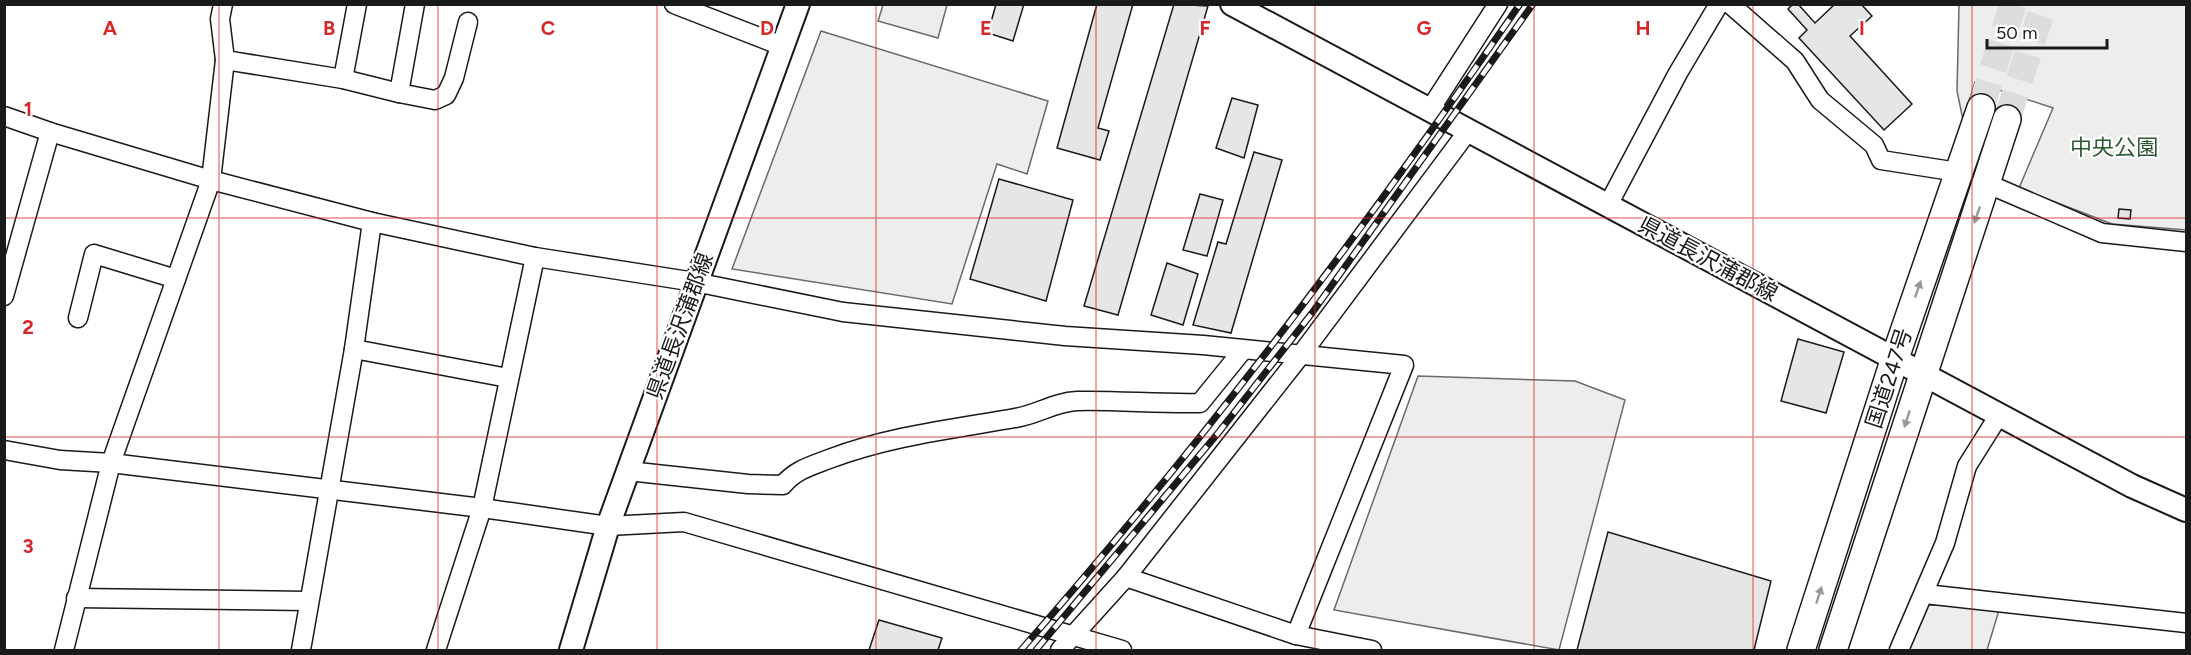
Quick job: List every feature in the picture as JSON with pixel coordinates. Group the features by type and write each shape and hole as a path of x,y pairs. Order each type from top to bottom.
{"highway":[{"name":"国道247号","path":"1801,651 1895,358 1981,108"},
{"name":"国道247号","path":"1833,651 1922,375 1988,184 2007,119"}],"main road":[{"name":"県道長沢蒲郡線","path":"571,651 608,526 798,4"},
{"name":"県道長沢蒲郡線","path":"1232,4 1895,358 1922,375 2132,486 2187,510"}],"street":[{"path":"64,651 111,463 211,180 225,60 220,19 224,4"},
{"path":"344,79 357,4"},
{"path":"399,93 416,4"},
{"path":"674,4 782,46"},
{"path":"1430,111 1498,4"},
{"path":"1608,205 1678,73 1719,4"},
{"path":"1730,4 1795,60 1820,100 1874,145 1881,159 1958,172"},
{"path":"225,60 344,79 435,100 446,95 454,78 468,22"},
{"path":"4,116 211,180 372,222 535,257 695,282 854,314 1065,336 1404,365 1296,635"},
{"path":"1067,644 1126,577 1300,356 1468,131"},
{"path":"4,296 50,132"},
{"path":"1988,184 2102,233 2187,242"},
{"path":"301,651 354,349 372,222"},
{"path":"78,318 94,255 176,279"},
{"path":"436,651 482,508 535,257"},
{"path":"354,349 508,378"},
{"path":"628,471 748,484 783,485 792,473 870,443 962,425 1018,418 1056,404 1076,401 1200,403 1243,350"},
{"path":"1899,651 1945,543 1967,466 1999,415"},
{"path":"4,450 60,460 111,463 482,508 608,526 684,522 1067,644 1122,651"},
{"path":"1126,577 1296,635 1372,651"},
{"path":"1924,594 2187,623"},
{"path":"76,598 308,601"}],"green space":[{"path":"883,5 947,5 938,38 878,21"},
{"name":"中央公園","path":"1959,5 2186,5 2186,230 2112,224 2019,188 2053,108 1975,82 1963,120 1957,91"},
{"path":"821,31 1048,101 1027,174 997,164 952,304 732,269"},
{"path":"1418,376 1575,381 1625,400 1559,650 1334,610"},
{"path":"1926,605 2000,607 1987,650 1907,650"}],"building":[{"path":"996,4 1024,4 1013,41 988,33"},
{"path":"1097,4 1133,4 1098,128 1109,131 1100,160 1057,148"},
{"path":"1174,4 1208,6 1118,315 1084,306"},
{"path":"1793,4 1798,4 1815,23 1835,4 1861,4 1872,16 1850,36 1912,104 1884,130 1799,38 1807,30 1788,9"},
{"path":"1232,98 1258,105 1244,158 1216,148"},
{"path":"1254,152 1282,160 1231,333 1193,325 1218,242 1226,244"},
{"path":"999,179 1073,200 1046,301 970,279"},
{"path":"1200,194 1223,200 1207,256 1183,250"},
{"path":"2119,209 2131,210 2130,219 2118,218"},
{"path":"1167,263 1198,274 1183,325 1151,315"},
{"path":"1798,339 1844,352 1826,413 1781,401"},
{"path":"1608,532 1771,581 1754,650 1577,650"},
{"path":"879,620 942,638 938,650 869,650"}],"tunnel":[{"path":"1981,108 2013,4"},
{"path":"2007,119 2044,4"}],"railway":[{"path":"1021,650 1153,495 1280,335 1402,171 1520,4"},
{"path":"1036,650 1219,432 1312,313 1533,4"}]}
